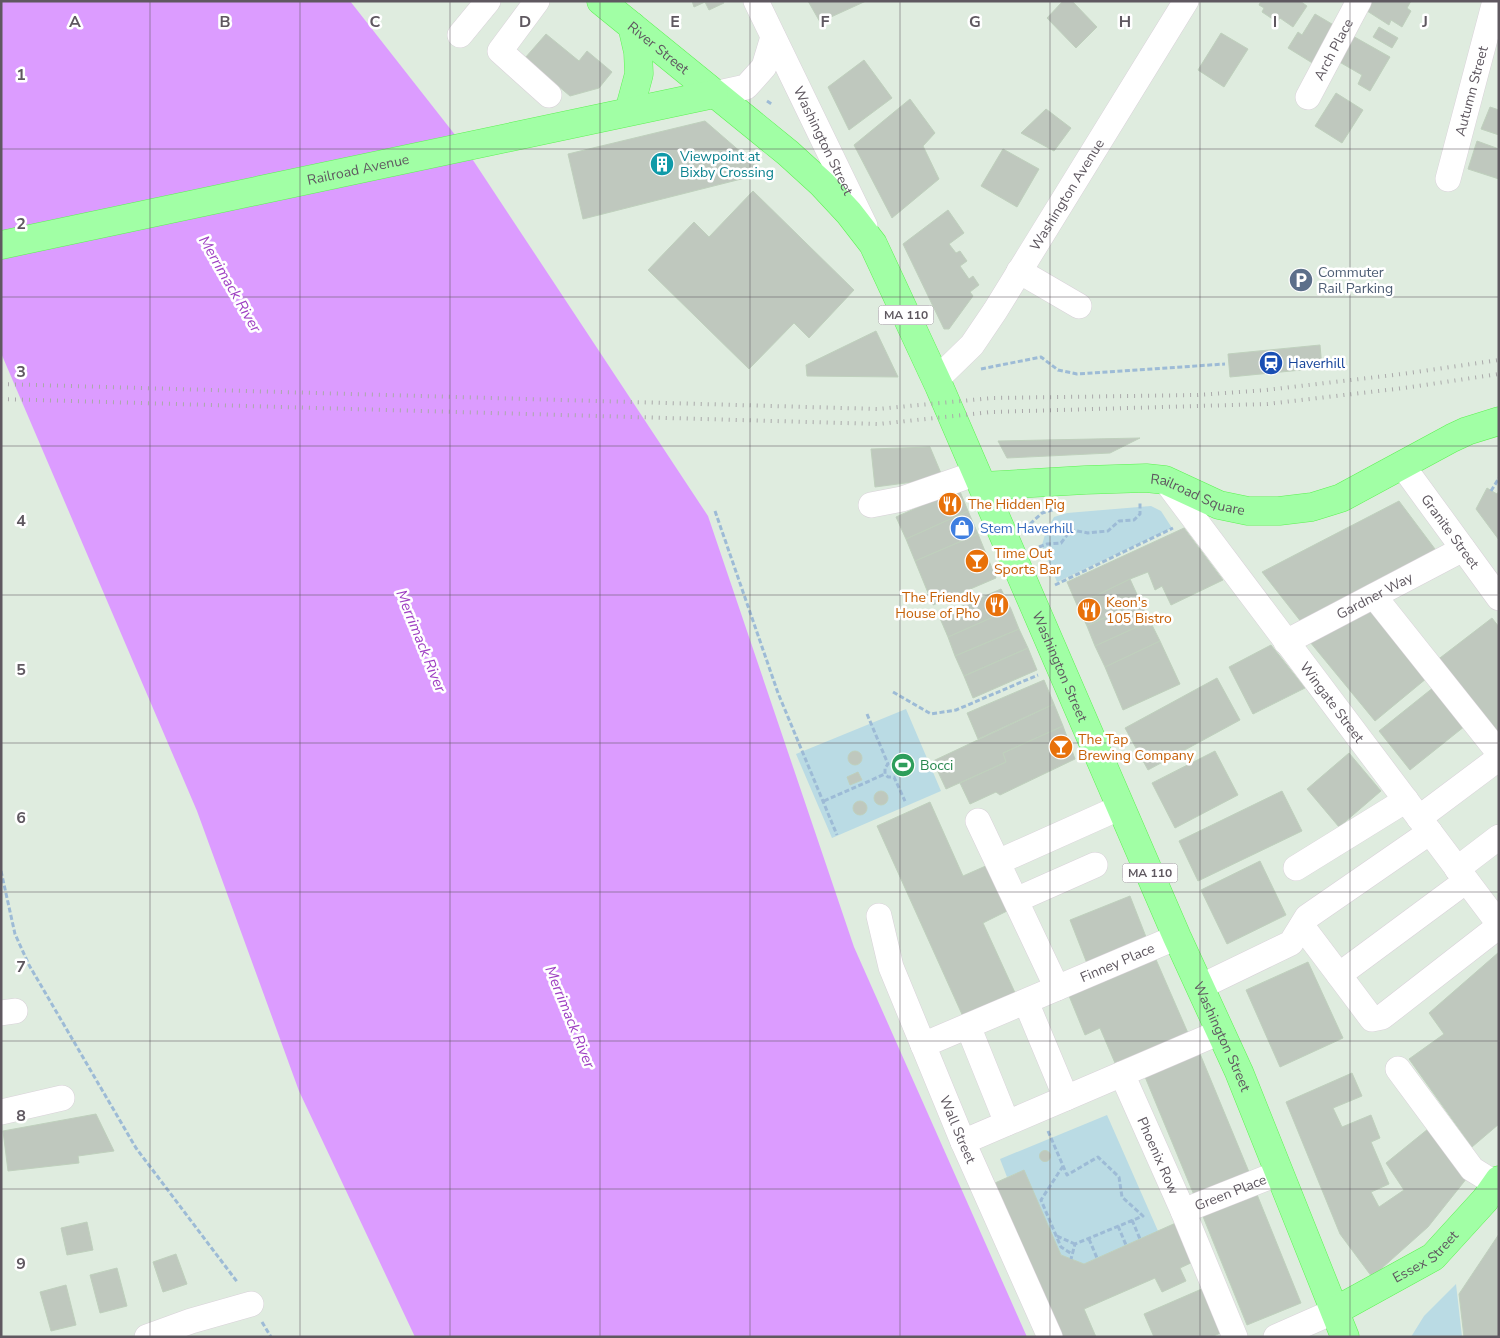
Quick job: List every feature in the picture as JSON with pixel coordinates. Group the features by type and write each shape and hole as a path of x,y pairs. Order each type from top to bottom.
{"main road":[{"name":"River Street","path":"601,1 714,94"},
{"path":"627,112 639,74 638,52 632,26"},
{"name":"Railroad Avenue","path":"1,245 714,94"},
{"name":"Washington Street","path":"714,94 788,153 822,184 874,244 980,479 1200,987 1240,1072 1335,1311"},
{"name":"Railroad Square","path":"980,479 1085,480 1146,478 1157,490 1248,511 1279,512 1312,507 1341,498 1468,431 1499,421"},
{"name":"Essex Street","path":"1335,1311 1433,1257 1486,1200 1497,1182"},
{"name":"MA 110","path":"1335,1311 1345,1337"}],"street":[{"path":"460,35 488,1"},
{"name":"Washington Street","path":"756,1 874,244"},
{"name":"Washington Avenue","path":"936,380 972,345 1186,1"},
{"name":"Arch Place","path":"1308,97 1359,1"},
{"name":"Autumn Street","path":"1448,179 1495,1"},
{"path":"525,6 500,51 549,95"},
{"path":"714,94 746,87 764,67 773,36"},
{"path":"1019,271 1079,306"},
{"name":"Granite Street","path":"1402,466 1499,598"},
{"path":"871,505 980,479"},
{"name":"Wingate Street","path":"1157,490 1286,642 1499,925"},
{"name":"Gardner Way","path":"1286,642 1463,549"},
{"path":"1374,596 1499,753"},
{"path":"1200,987 1291,943 1307,918 1418,817 1499,758"},
{"path":"998,862 1121,807"},
{"path":"1296,868 1418,817"},
{"path":"978,821 1057,988"},
{"path":"1339,975 1462,875 1499,837"},
{"path":"1016,900 1095,865"},
{"name":"Wall Street","path":"879,916 891,967 963,1142 1050,1337"},
{"path":"1302,926 1372,1019 1382,1017 1499,925"},
{"name":"Finney Place","path":"923,1045 1178,937"},
{"path":"1026,1002 1066,1098"},
{"path":"968,1026 1008,1123"},
{"path":"963,1142 1220,1032"},
{"path":"1398,1070 1472,1169 1497,1182"},
{"name":"Phoenix Row","path":"1122,1074 1183,1212 1235,1337"},
{"path":"1,1112 62,1098"},
{"name":"Green Place","path":"1183,1212 1279,1173"},
{"path":"147,1337 191,1321 251,1304"},
{"path":"1276,1337 1335,1311"}],"path":[{"path":"767,101 773,106"},
{"path":"979,370 1041,357 1058,370 1077,374 1225,364"},
{"path":"1491,491 1499,478"},
{"path":"1039,547 1062,543 1072,530 1088,533 1110,530 1119,521 1129,521 1137,518 1140,514 1140,502 1157,490"},
{"path":"1030,524 1042,513 1067,507"},
{"path":"714,511 778,693 838,835"},
{"path":"1055,585 1176,526"},
{"path":"892,692 931,714 956,710 1044,673"},
{"path":"867,714 888,764 885,768 885,774"},
{"path":"824,801 885,774"},
{"path":"885,774 888,777 894,777 905,801"},
{"path":"1,871 16,934 29,965 136,1148 230,1271 271,1337"},
{"path":"1039,1110 1067,1175 1098,1157 1119,1177 1122,1197 1143,1216 1075,1244 1057,1236"},
{"path":"1063,1166 1041,1200 1062,1247 1072,1254"},
{"path":"1132,1220 1140,1239"},
{"path":"1118,1226 1126,1245"},
{"path":"1089,1238 1097,1258"},
{"path":"1071,1259 1075,1244"}],"shaded area":[{"path":"1151,506 1161,511 1172,528 1057,582 1042,545 1046,531 1054,517 1067,513"},
{"path":"906,709 941,791 832,838 796,754"},
{"path":"1107,1115 1158,1231 1084,1264 1061,1255 1023,1171 1007,1177 1000,1159"},
{"path":"1456,1284 1462,1337 1411,1337 1424,1316"}],"water":[{"name":"Merrimack River","path":"1,1 350,1 463,145 708,516 854,947 1027,1337 415,1337 299,1091 197,811 1,353"}],"building":[{"path":"692,1 723,1 724,3 709,10 705,2 694,7"},
{"path":"808,1 866,1 820,22"},
{"path":"1063,1 1072,1 1097,27 1076,48 1047,18"},
{"path":"1261,1 1300,1 1307,6 1293,27 1280,18 1277,22 1262,12 1264,8 1259,5"},
{"path":"1369,1 1411,1 1407,8 1411,11 1402,27 1391,20 1389,25 1364,9"},
{"path":"1315,14 1337,27 1314,64 1288,48 1298,32 1302,35"},
{"path":"1379,27 1398,38 1392,48 1373,37"},
{"path":"1221,33 1248,49 1224,87 1198,70"},
{"path":"546,34 579,61 587,51 612,72 599,88 570,96 525,58"},
{"path":"1351,35 1390,57 1370,91 1358,84 1362,75 1336,60"},
{"path":"864,60 892,98 849,130 828,87"},
{"path":"1336,93 1363,110 1342,143 1315,126"},
{"path":"910,99 935,133 923,146 939,179 892,218 854,145"},
{"path":"1490,107 1499,110 1499,135 1481,129"},
{"path":"1046,109 1071,128 1054,151 1021,133"},
{"name":"Viewpoint at Bixby Crossing","path":"705,121 765,173 583,219 568,154"},
{"path":"1477,141 1499,149 1499,179 1468,169"},
{"path":"1003,149 1039,169 1017,207 981,186"},
{"path":"753,191 854,290 809,338 794,323 749,369 648,270 694,222 709,237"},
{"path":"948,210 964,233 949,244 956,253 960,251 967,261 960,266 969,279 973,276 979,285 970,292 973,296 949,329 944,329 903,244"},
{"path":"876,331 898,377 807,376 806,365"},
{"path":"1320,345 1322,368 1230,377 1228,354"},
{"path":"1140,438 1110,453 1007,458 998,441"},
{"path":"930,447 943,478 875,487 871,449"},
{"path":"1487,488 1497,494 1499,491 1499,540 1476,509"},
{"path":"959,489 968,511 906,539 896,517"},
{"path":"1399,501 1438,553 1302,623 1262,572"},
{"path":"968,511 978,534 915,561 906,539"},
{"path":"1184,528 1223,580 1171,605 1162,586 1155,590 1148,572 1077,605 1067,582"},
{"path":"978,534 996,578 933,605 915,561"},
{"path":"1130,579 1140,601 1087,626 1077,605"},
{"path":"1001,589 1011,609 948,637 939,616"},
{"path":"1140,601 1150,621 1095,646 1087,626"},
{"path":"1373,606 1427,678 1375,721 1310,642"},
{"path":"1011,609 1019,629 955,656 948,637"},
{"path":"1492,618 1499,627 1499,742 1436,661"},
{"path":"1150,621 1160,641 1105,667 1095,646"},
{"path":"1019,629 1028,648 964,676 955,656"},
{"path":"1160,641 1180,684 1123,710 1105,667"},
{"path":"1271,645 1305,688 1253,714 1229,667"},
{"path":"1028,648 1037,670 973,698 964,676"},
{"path":"1217,678 1240,720 1148,770 1125,728"},
{"path":"1044,680 1054,704 978,739 967,713"},
{"path":"1434,687 1465,726 1410,770 1379,731"},
{"path":"1054,704 1063,726 1003,753 1006,762 946,789 933,761"},
{"path":"1063,726 1075,759 1000,795 996,792 970,804 960,783 1006,762 1003,753"},
{"path":"855,751 860,753 862,758 860,763 855,765 850,763 848,758 850,753"},
{"path":"1215,751 1238,795 1175,828 1152,783"},
{"path":"1349,753 1381,791 1339,827 1307,789"},
{"path":"858,772 862,780 850,785 847,777"},
{"path":"881,791 886,793 888,798 886,803 881,805 876,803 874,798 876,793"},
{"path":"1282,791 1302,831 1198,881 1179,841"},
{"path":"860,801 865,803 867,808 865,813 860,815 855,813 853,808 855,803"},
{"path":"930,802 963,876 988,865 1009,910 983,923 1017,997 965,1021 877,826"},
{"path":"1260,861 1286,915 1227,944 1201,890"},
{"path":"1130,896 1148,942 1088,966 1070,920"},
{"path":"1499,952 1499,1124 1472,1147 1409,1059 1444,1034 1429,1013"},
{"path":"1154,955 1188,1033 1115,1063 1100,1028 1085,1035 1067,991"},
{"path":"1308,962 1343,1038 1280,1067 1246,990"},
{"path":"1198,1049 1249,1172 1194,1195 1143,1072"},
{"path":"1352,1073 1362,1096 1333,1108 1342,1127 1371,1115 1380,1138 1371,1142 1389,1184 1371,1192 1379,1207 1404,1190 1386,1163 1428,1129 1467,1178 1428,1227 1372,1277 1340,1234 1286,1102"},
{"path":"96,1114 114,1151 78,1156 79,1163 8,1171 3,1131"},
{"path":"1043,1151 1047,1151 1050,1156 1049,1160 1043,1161 1040,1158 1040,1154"},
{"path":"1024,1170 1061,1255 1084,1264 1178,1222 1195,1261 1180,1268 1186,1281 1162,1292 1155,1278 1084,1309 1096,1337 1052,1337 986,1187"},
{"path":"1256,1192 1301,1303 1247,1325 1202,1214"},
{"path":"87,1222 93,1250 67,1255 61,1228"},
{"path":"1499,1234 1499,1337 1464,1337 1459,1294"},
{"path":"176,1254 187,1284 163,1292 153,1262"},
{"path":"117,1268 127,1306 100,1313 90,1275"},
{"path":"66,1285 76,1325 51,1331 40,1292"},
{"path":"1204,1288 1223,1332 1211,1337 1154,1337 1144,1314"}],"railway":[{"path":"1,384 878,409 992,398 1198,395 1266,390 1499,360"},
{"path":"1,399 879,424 991,412 1267,404 1404,388 1499,374"}],"place":[{"name":"Viewpoint at Bixby Crossing","path":"662,164"},
{"name":"Commuter Rail Parking","path":"1301,280"},
{"name":"Haverhill","path":"1271,363"},
{"name":"The Hidden Pig","path":"950,504"},
{"name":"Stem Haverhill","path":"962,528"},
{"name":"Time Out Sports Bar","path":"977,561"},
{"name":"The Friendly House of Pho","path":"997,605"},
{"name":"Keon's 105 Bistro","path":"1089,610"},
{"name":"The Tap Brewing Company","path":"1061,747"},
{"name":"Bocci","path":"903,765"}]}
